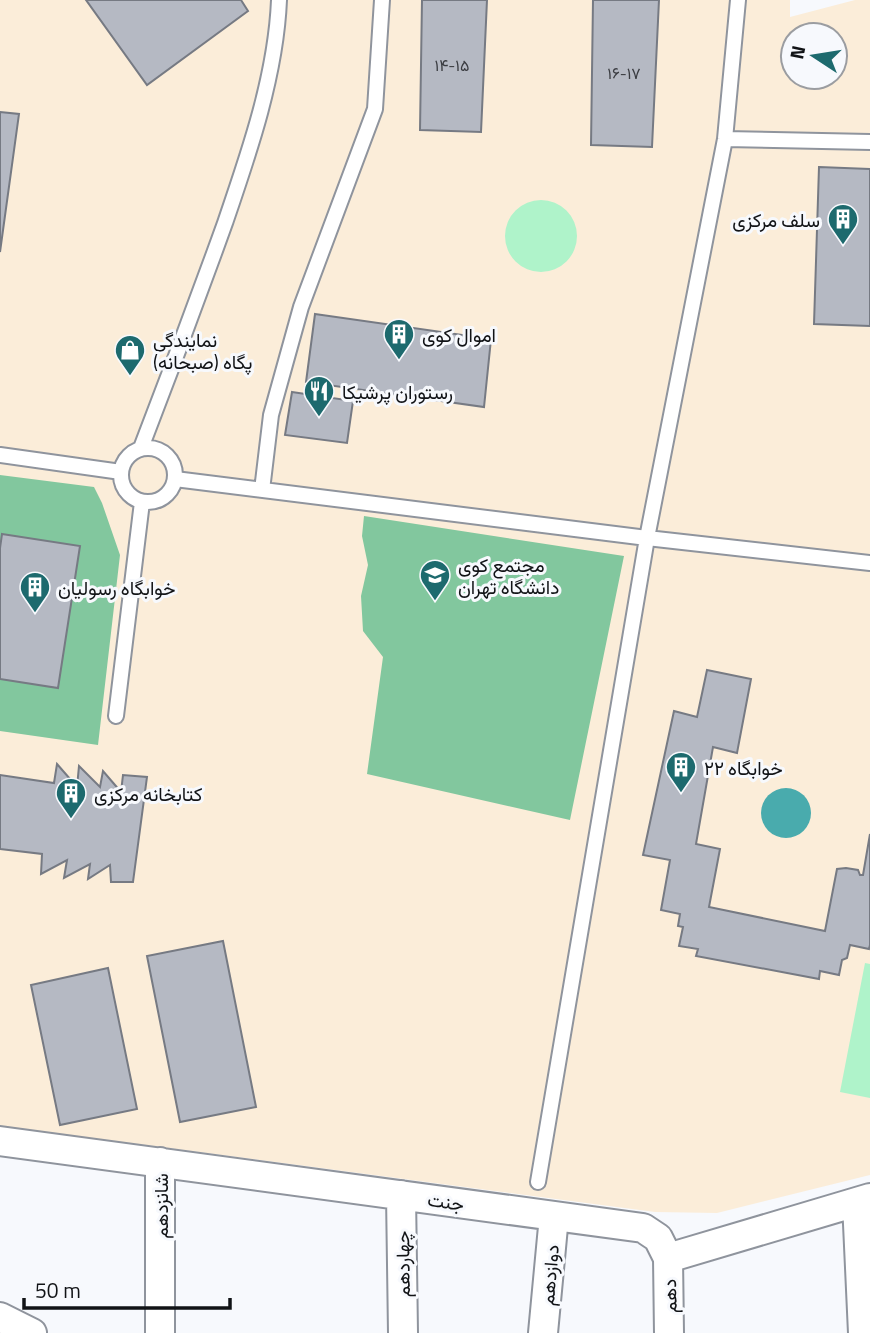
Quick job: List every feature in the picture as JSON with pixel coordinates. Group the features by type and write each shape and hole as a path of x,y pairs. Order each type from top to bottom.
{"street":[{"name":"جنت","path":"0,1141 643,1228 658,1238 668,1258"},
{"name":"شانزدهم","path":"160,1162 160,1333"},
{"name":"چهاردهم","path":"401,1195 403,1333"},
{"path":"668,1258 864,1200 863,1333"},
{"name":"دوازدهم","path":"543,1333 554,1216"},
{"name":"دهم","path":"668,1258 669,1333"},
{"path":"0,1317 32,1333"}],"lane":[{"path":"141,448 159,450 166,454 172,461 176,479 167,495 151,503 142,502 126,493 121,472 126,459 141,448 194,310 256,135 278,21 279,0"},
{"path":"262,491 271,415 302,307 374,109 382,0"},
{"path":"538,1182 647,538 725,139 738,0"},
{"path":"725,139 870,142"},
{"path":"0,455 121,472"},
{"path":"176,479 870,563"},
{"path":"116,716 142,502"}],"shaded area":[{"name":"مجتمع کوی دانشگاه تهران","path":"0,0 790,0 790,17 855,0 870,0 870,1175 717,1213 655,1212 0,1126"}],"green space":[{"path":"541,200 561,206 571,216 577,236 571,256 561,266 541,272 521,266 511,256 505,236 511,216 521,206"},
{"path":"0,475 94,487 102,503 120,555 98,745 0,731"},
{"path":"364,516 624,556 570,820 367,774 383,657 363,631 361,596 368,565 362,536"},
{"path":"865,963 870,964 870,1098 840,1092"}],"water":[{"path":"786,788 804,795 811,813 804,831 786,838 768,831 761,813 768,795"}],"building":[{"path":"86,0 241,0 248,11 147,85"},
{"path":"422,0 487,0 481,132 420,130"},
{"path":"593,0 659,0 652,147 591,145"},
{"path":"0,112 19,114 0,252"},
{"name":"سلف مرکزی","path":"819,167 870,169 870,326 814,324"},
{"name":"اموال کوی","path":"315,314 491,339 484,407 306,382"},
{"name":"رستوران پرشیکا","path":"292,392 353,401 347,443 285,435"},
{"name":"خوابگاه رسولیان","path":"2,534 80,546 58,688 0,679"},
{"name":"خوابگاه ۲۲","path":"707,670 751,679 737,753 713,747 696,844 720,849 709,907 825,931 837,869 858,870 860,875 863,875 870,834 870,945 869,949 850,945 847,958 842,960 839,975 820,971 819,979 696,956 698,949 679,946 683,927 678,926 680,914 661,910 670,860 643,855 674,711 697,717"},
{"name":"کتابخانه مرکزی","path":"57,764 77,787 79,766 100,787 103,771 121,792 123,775 147,777 133,882 111,882 110,865 88,879 90,864 64,878 67,860 41,874 42,854 0,849 0,775 54,783"},
{"path":"223,941 256,1107 180,1122 147,956"},
{"path":"108,968 137,1109 60,1125 31,985"}],"place":[{"name":"سلف مرکزی","path":"843,246"},
{"name":"اموال کوی","path":"399,361"},
{"name":"نمایندگی پگاه (صبحانه)","path":"130,377"},
{"name":"رستوران پرشیکا","path":"319,418"},
{"name":"مجتمع کوی دانشگاه تهران","path":"435,602"},
{"name":"خوابگاه رسولیان","path":"35,614"},
{"name":"خوابگاه ۲۲","path":"681,794"},
{"name":"کتابخانه مرکزی","path":"71,820"}]}
